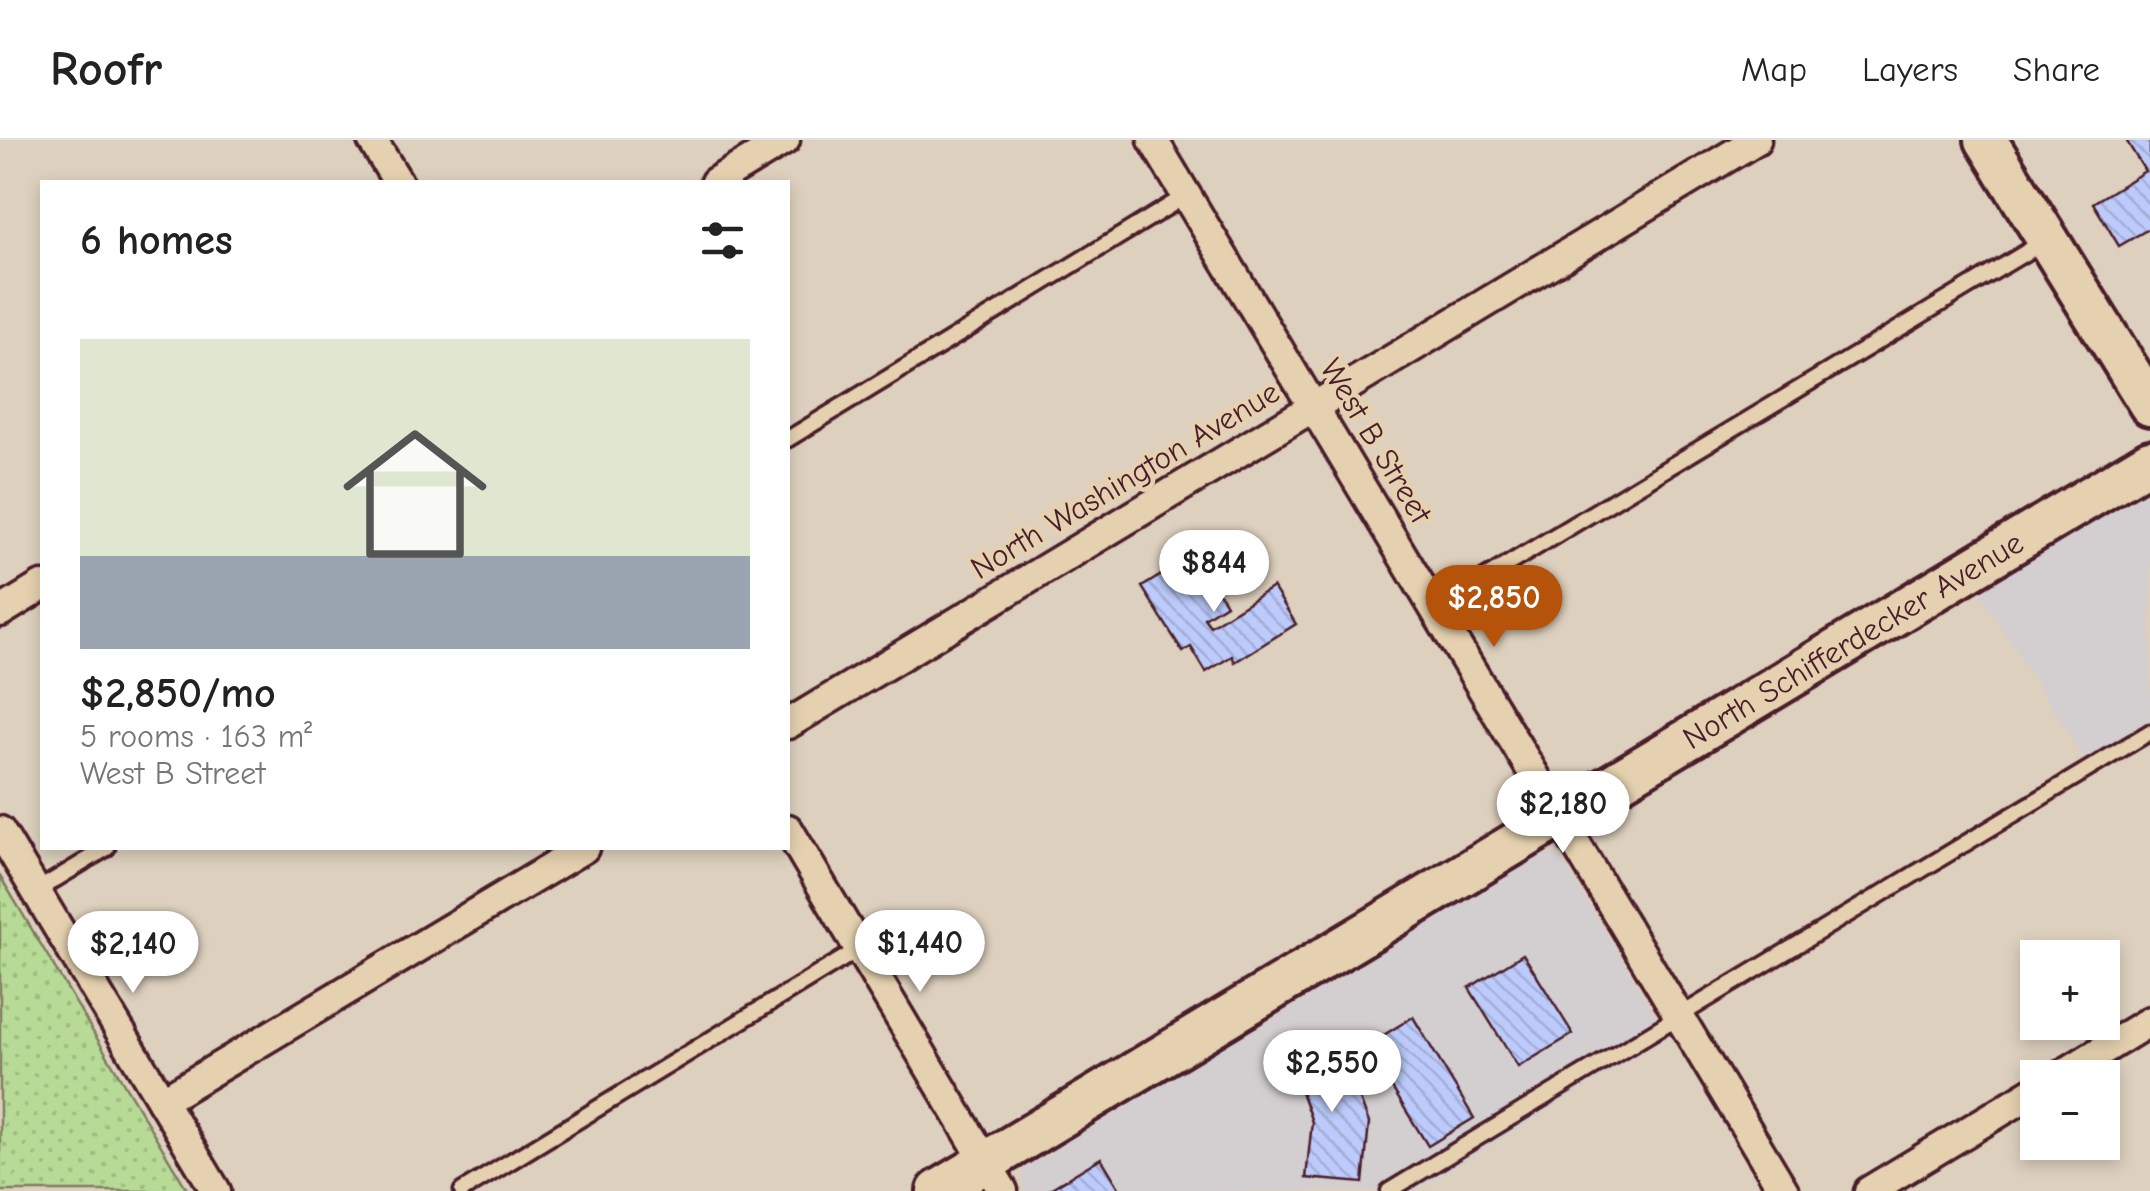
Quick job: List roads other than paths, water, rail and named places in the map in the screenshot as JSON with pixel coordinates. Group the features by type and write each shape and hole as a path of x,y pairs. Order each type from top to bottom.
{"main road":[{"path":"1986,140 2150,405"},
{"name":"North Schifferdecker Avenue","path":"938,1191 994,1177 1561,817 2150,461"}],"street":[{"path":"372,140 397,180"},
{"path":"718,180 786,140"},
{"name":"West B Street","path":"1154,140 1784,1191"},
{"name":"North Washington Avenue","path":"790,723 1756,140"},
{"path":"0,612 40,587"},
{"path":"0,831 216,1191"},
{"path":"790,832 994,1177"},
{"path":"162,1102 581,850"},
{"path":"2086,1060 2150,1021"},
{"path":"1869,1191 2020,1100"}],"lane":[{"path":"790,437 1187,195"},
{"path":"1435,608 2047,239"},
{"path":"1389,1191 2150,732"},
{"path":"36,890 105,850"},
{"path":"462,1191 859,949"}]}
